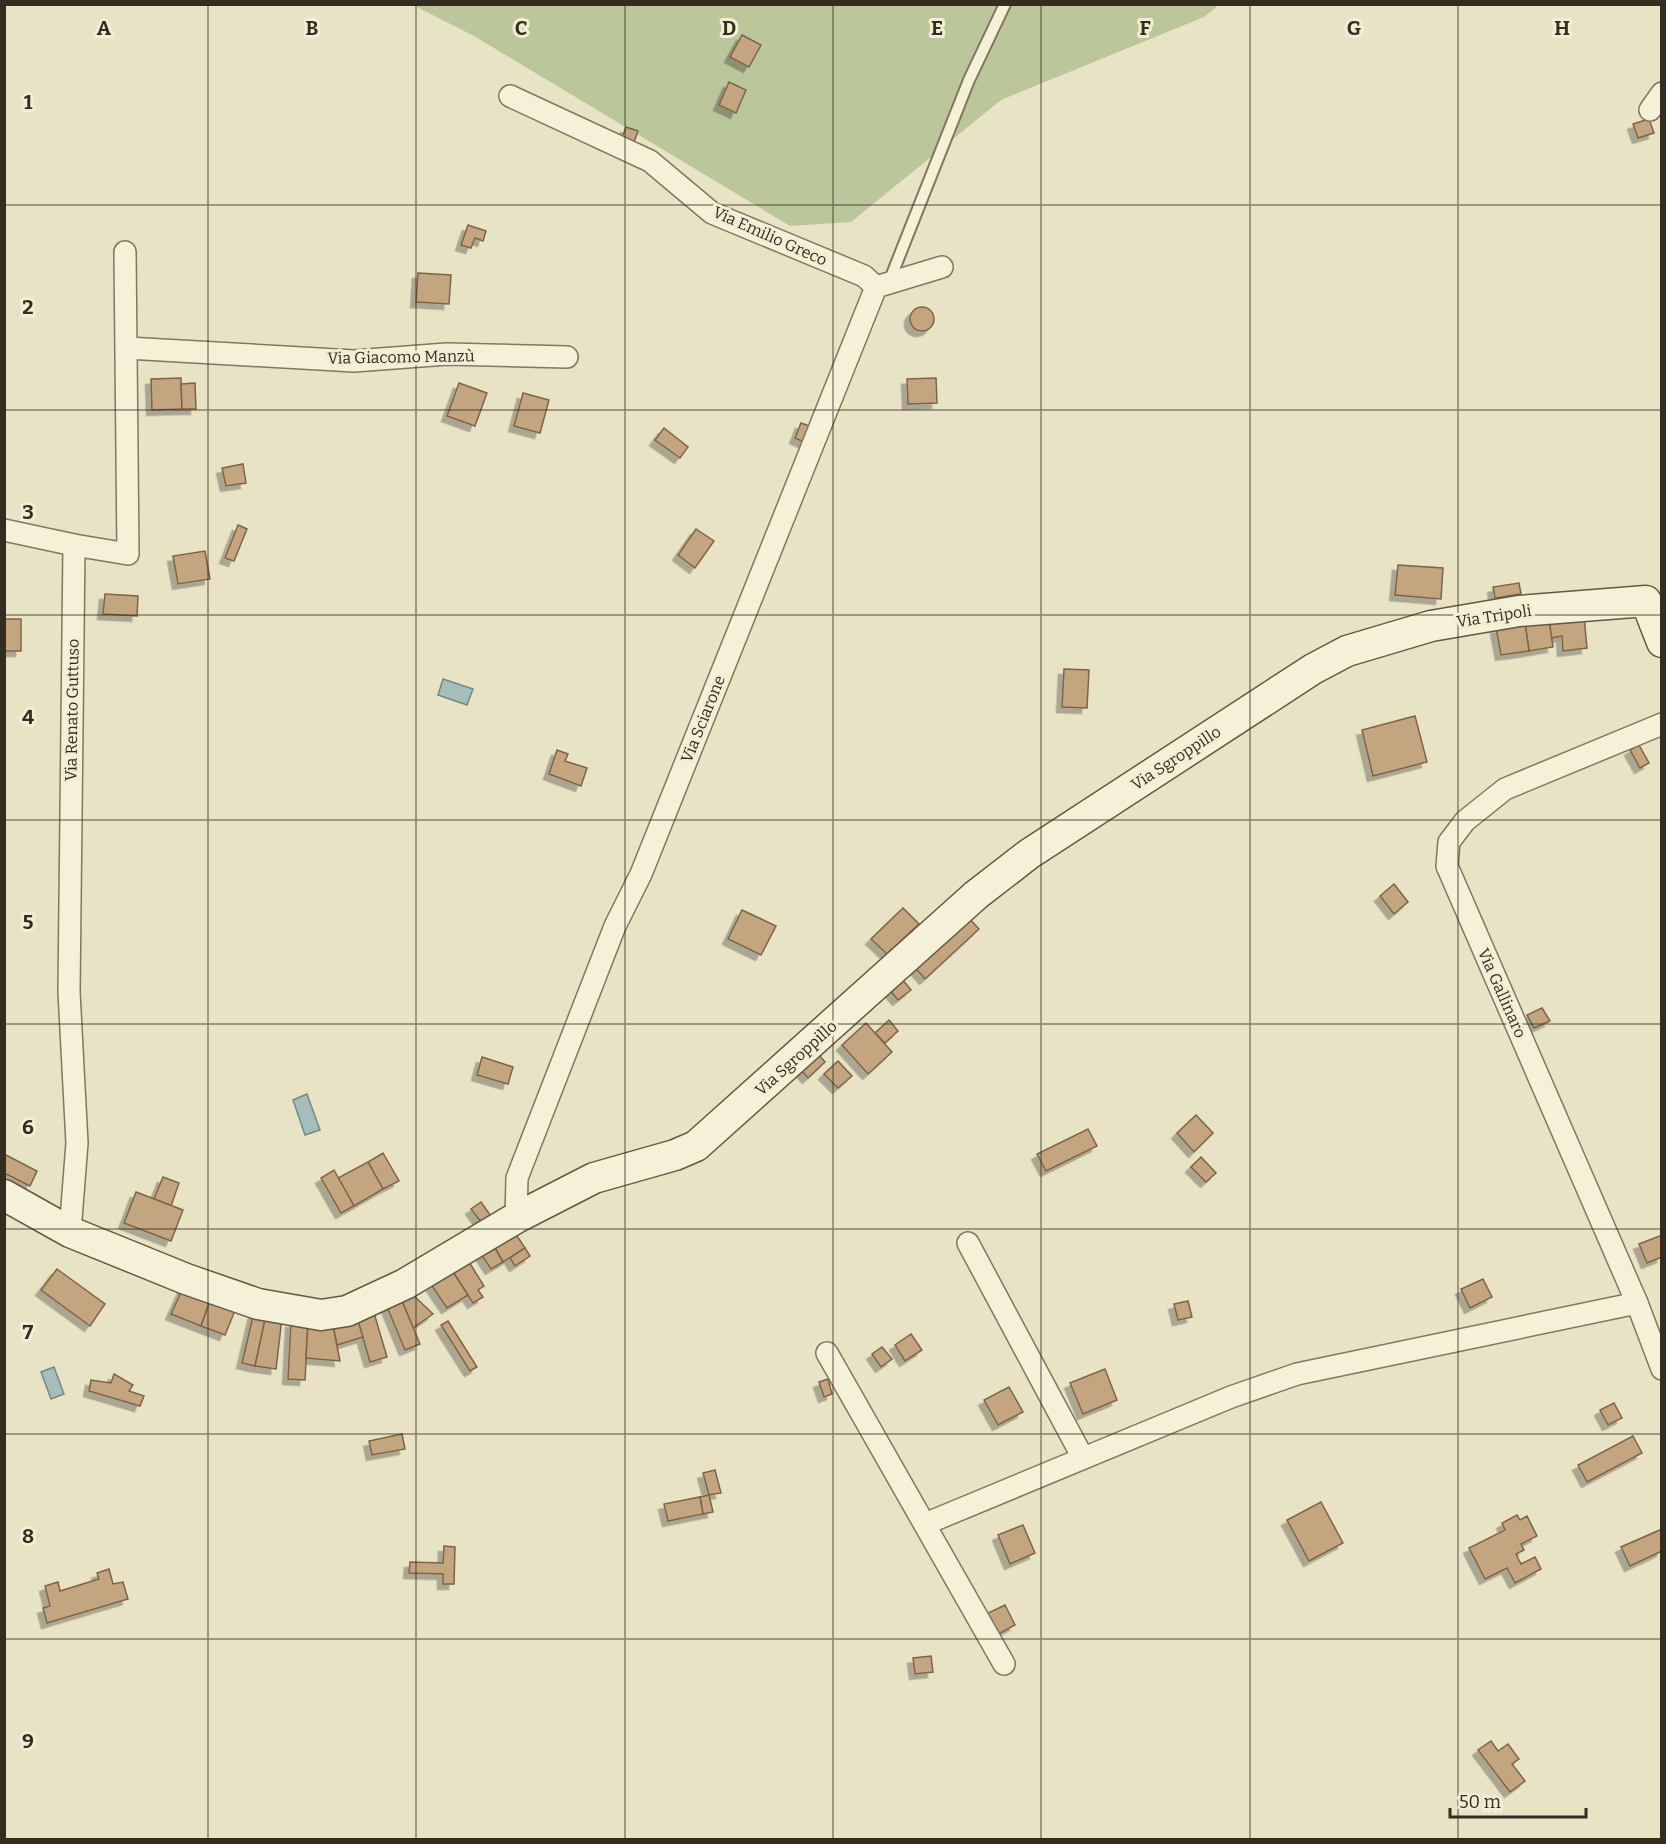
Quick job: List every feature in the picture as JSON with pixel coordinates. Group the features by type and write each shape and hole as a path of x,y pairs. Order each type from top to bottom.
{"main road":[{"name":"Via Tripoli","path":"1347,651 1431,626 1519,611 1646,602 1662,642"},
{"name":"Via Sgroppillo","path":"4,1195 70,1232 186,1279 258,1304 321,1315 347,1311 405,1284 516,1218 594,1178 675,1155 696,1146 1001,875 1029,854 1304,676 1347,651"}],"street":[{"path":"1650,110 1662,93"},
{"name":"Via Emilio Greco","path":"510,96 650,161 712,213 883,284"},
{"path":"4,530 128,554 125,252"},
{"path":"883,284 942,267"},
{"name":"Via Sciarone","path":"516,1218 517,1178 615,926 642,874 883,284"},
{"name":"Via Giacomo Manzù","path":"127,348 354,361 447,354 567,357"},
{"name":"Via Renato Guttuso","path":"70,1232 77,1143 69,992 75,545"},
{"name":"Via Gallinaro","path":"1662,724 1505,789 1466,821 1449,842 1447,866 1637,1303 1662,1369"},
{"path":"968,1243 1083,1458"},
{"path":"925,1524 1231,1397 1297,1374 1637,1303"},
{"path":"827,1353 1004,1664"}],"lane":[{"path":"883,284 969,80 1005,4"}],"green space":[{"path":"413,5 1219,5 1204,17 1001,100 851,222 790,226 474,36"}],"water":[{"path":"443,679 473,689 467,705 438,695"},
{"path":"307,1094 320,1130 305,1135 293,1100"},
{"path":"54,1367 64,1394 51,1399 41,1372"}],"building":[{"path":"742,35 761,45 749,67 730,57"},
{"path":"729,82 746,90 736,113 719,105"},
{"path":"1649,119 1654,133 1638,138 1633,124"},
{"path":"626,127 638,131 634,142 622,138"},
{"path":"468,225 486,231 483,241 475,238 471,248 461,245"},
{"path":"418,273 451,275 449,304 416,302"},
{"path":"922,307 927,308 933,314 933,324 927,330 922,331 917,330 911,324 910,319 911,314 917,308"},
{"path":"181,378 182,409 152,410 151,379"},
{"path":"936,378 937,403 908,404 907,379"},
{"path":"195,383 196,409 182,409 181,384"},
{"path":"459,383 487,393 475,426 447,416"},
{"path":"523,393 549,400 540,433 514,426"},
{"path":"801,423 812,427 806,443 795,438"},
{"path":"664,428 688,447 680,458 655,440"},
{"path":"243,464 246,483 226,486 222,468"},
{"path":"238,525 247,529 234,561 225,558"},
{"path":"696,529 714,541 695,568 678,555"},
{"path":"205,551 210,579 178,584 173,556"},
{"path":"1398,565 1443,568 1441,599 1395,595"},
{"path":"1519,583 1521,594 1495,598 1493,587"},
{"path":"105,594 138,596 137,616 103,614"},
{"path":"1584,616 1587,648 1563,651 1562,636 1551,638 1549,620"},
{"path":"4,619 21,619 21,651 4,651"},
{"path":"1549,620 1553,647 1529,651 1525,623"},
{"path":"1525,623 1529,651 1501,655 1496,628"},
{"path":"1064,669 1089,670 1087,708 1062,707"},
{"path":"1415,716 1427,762 1373,776 1362,730"},
{"path":"1639,745 1649,763 1640,768 1630,750"},
{"path":"557,750 568,754 565,761 587,768 581,786 549,774"},
{"path":"1394,884 1408,902 1394,914 1380,896"},
{"path":"903,908 919,924 887,954 871,939"},
{"path":"742,910 776,926 761,955 728,939"},
{"path":"967,916 979,929 925,979 913,965"},
{"path":"901,978 911,990 898,1000 888,988"},
{"path":"1542,1008 1550,1021 1534,1028 1527,1015"},
{"path":"889,1020 898,1031 885,1043 875,1033"},
{"path":"866,1023 892,1052 868,1074 842,1045"},
{"path":"818,1054 825,1062 808,1078 801,1070"},
{"path":"482,1057 513,1067 508,1084 477,1075"},
{"path":"838,1061 852,1076 838,1088 824,1074"},
{"path":"1196,1115 1213,1133 1194,1152 1177,1133"},
{"path":"1088,1129 1097,1146 1046,1171 1037,1154"},
{"path":"383,1153 399,1181 383,1189 368,1162"},
{"path":"4,1154 37,1171 30,1186 4,1173"},
{"path":"1201,1157 1216,1173 1206,1182 1191,1167"},
{"path":"368,1162 383,1189 354,1206 338,1178"},
{"path":"334,1170 354,1206 341,1213 321,1178"},
{"path":"163,1177 179,1183 171,1206 154,1199"},
{"path":"136,1192 183,1210 171,1241 124,1223"},
{"path":"481,1202 493,1219 484,1226 471,1209"},
{"path":"513,1230 525,1248 503,1262 492,1243"},
{"path":"1662,1235 1662,1257 1647,1263 1639,1244"},
{"path":"492,1243 503,1262 491,1269 479,1251"},
{"path":"525,1248 530,1256 515,1266 510,1258"},
{"path":"469,1262 484,1286 478,1290 483,1297 473,1303 453,1272"},
{"path":"57,1269 105,1304 90,1326 41,1290"},
{"path":"453,1272 468,1295 447,1308 432,1286"},
{"path":"1483,1279 1492,1297 1470,1308 1461,1289"},
{"path":"183,1288 211,1298 201,1326 171,1314"},
{"path":"414,1296 433,1314 413,1328 402,1301"},
{"path":"211,1298 236,1308 225,1335 201,1326"},
{"path":"402,1301 420,1344 405,1350 387,1307"},
{"path":"1188,1301 1192,1317 1178,1320 1174,1304"},
{"path":"254,1312 266,1315 255,1366 242,1363"},
{"path":"374,1313 387,1357 370,1362 357,1318"},
{"path":"266,1315 282,1318 276,1369 255,1366"},
{"path":"357,1318 363,1337 337,1345 333,1326"},
{"path":"448,1321 477,1367 470,1371 441,1325"},
{"path":"291,1322 308,1323 305,1380 288,1379"},
{"path":"308,1323 333,1326 340,1361 306,1358"},
{"path":"911,1334 922,1350 905,1361 895,1345"},
{"path":"882,1347 892,1359 881,1367 872,1354"},
{"path":"1105,1369 1117,1400 1083,1414 1070,1383"},
{"path":"114,1374 133,1385 129,1391 144,1396 140,1406 89,1391 91,1380 111,1383"},
{"path":"828,1379 832,1394 824,1397 819,1382"},
{"path":"1009,1387 1023,1412 998,1425 984,1400"},
{"path":"1614,1403 1622,1418 1608,1425 1600,1410"},
{"path":"402,1434 405,1449 372,1455 369,1441"},
{"path":"1633,1436 1642,1453 1587,1482 1578,1465"},
{"path":"715,1470 721,1493 709,1495 703,1473"},
{"path":"709,1495 713,1512 703,1514 700,1497"},
{"path":"700,1497 703,1514 668,1521 664,1504"},
{"path":"1321,1502 1343,1543 1309,1561 1287,1520"},
{"path":"1517,1515 1520,1520 1527,1516 1537,1536 1521,1544 1524,1550 1516,1554 1521,1564 1535,1557 1541,1569 1515,1583 1507,1568 1485,1579 1469,1548 1505,1530 1502,1523"},
{"path":"1023,1525 1035,1553 1010,1564 998,1535"},
{"path":"1662,1529 1662,1551 1630,1566 1621,1547"},
{"path":"444,1546 455,1547 454,1584 443,1584 443,1574 409,1573 410,1562 443,1563"},
{"path":"109,1569 113,1584 123,1582 128,1599 47,1623 43,1608 50,1606 45,1586 58,1582 60,1591 99,1579 97,1573"},
{"path":"1005,1605 1015,1625 995,1636 984,1615"},
{"path":"931,1656 933,1672 915,1674 913,1658"},
{"path":"1491,1741 1498,1751 1508,1744 1519,1759 1512,1764 1525,1781 1510,1792 1478,1750"}]}
